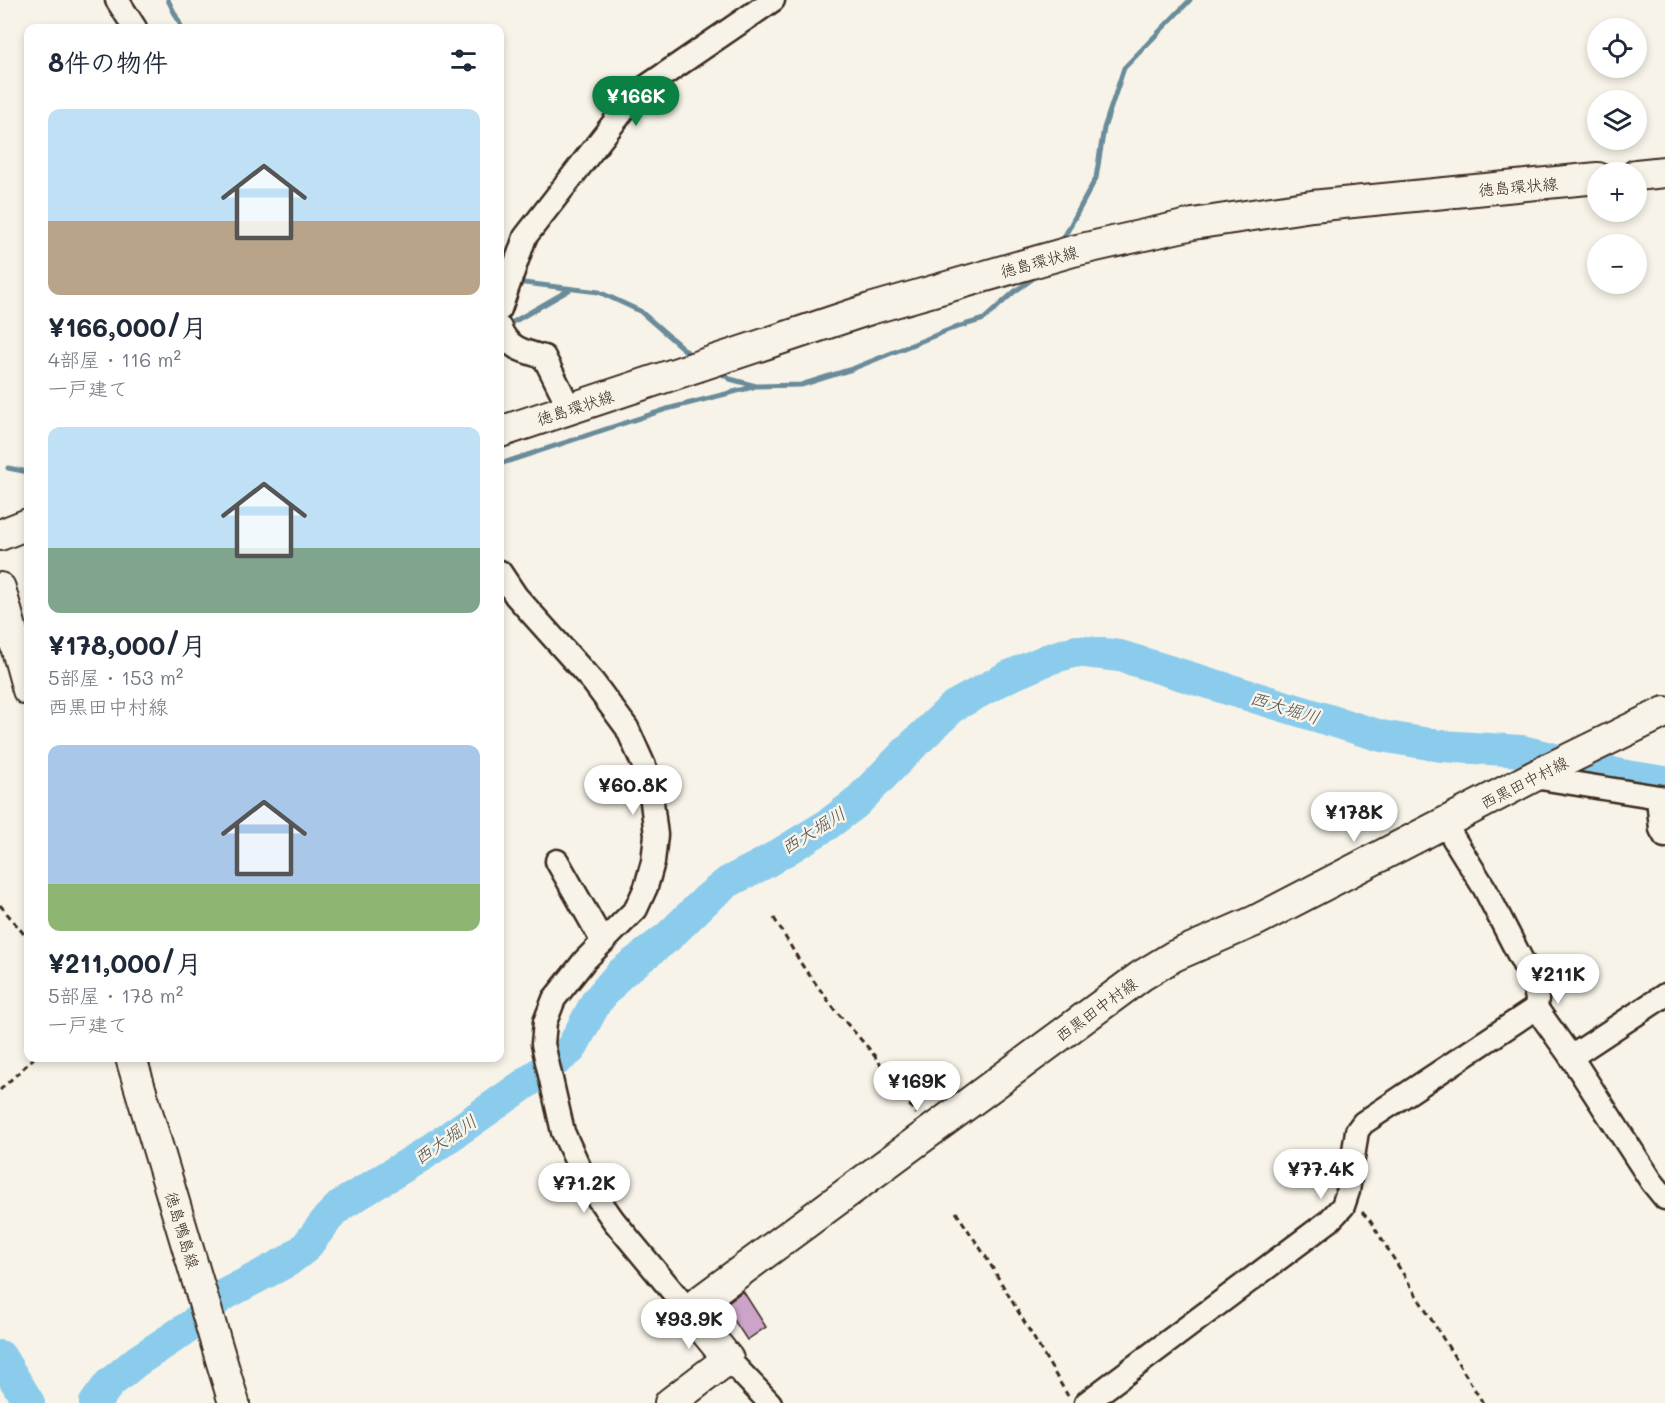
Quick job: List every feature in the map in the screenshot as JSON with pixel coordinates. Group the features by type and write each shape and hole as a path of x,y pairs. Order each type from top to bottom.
{"main road":[{"path":"1647,174 1665,172"},
{"name":"徳島環状線","path":"504,431 870,309 1073,251 1193,224 1312,206 1587,179"},
{"path":"0,535 24,526"},
{"path":"0,588 24,675"},
{"name":"西黒田中村線","path":"688,1310 1141,976 1174,956 1255,921 1553,766 1665,712"},
{"name":"徳島鴨島線","path":"132,1062 234,1403"},
{"path":"670,1403 728,1359 688,1310"}],"street":[{"path":"117,0 132,24"},
{"path":"504,295 525,237 637,93 773,0"},
{"path":"504,334 517,349 544,357 570,409"},
{"path":"504,578 516,596 593,681 627,728 649,777 656,835 653,862 646,887 636,909 585,960 554,999 545,1022 543,1044 562,1132 585,1180 614,1221 688,1310"},
{"path":"1553,766 1661,797 1661,829 1665,836"},
{"path":"1444,823 1485,889 1534,984 1536,1008 1572,1057 1652,1182 1665,1198"},
{"path":"557,861 603,942"},
{"path":"1572,1057 1665,996"},
{"path":"1086,1403 1329,1221 1343,1206 1347,1195 1357,1131 1363,1123 1536,1008"},
{"path":"728,1359 770,1403"}],"path":[{"path":"0,905 24,934"},
{"path":"774,918 802,966 835,1010 871,1051 904,1095 928,1133"},
{"path":"0,1090 30,1062"},
{"path":"1347,1195 1371,1222 1483,1403"},
{"path":"956,1212 986,1257 1072,1403"}],"building":[{"path":"743,1291 766,1327 747,1340 724,1305"}],"waterway":[{"path":"168,0 180,24"},
{"path":"1061,243 1096,178 1104,128 1124,68 1190,0"},
{"path":"716,370 730,379 756,386 801,385 852,369 951,329 984,319 1014,292 1038,275"},
{"path":"516,282 599,292 640,311 695,357"},
{"path":"504,325 569,290"},
{"path":"504,463 667,409 753,387"},
{"path":"8,468 24,471"},
{"name":"西大堀川","path":"95,1403 109,1384 137,1361 192,1325 220,1297 288,1261 305,1248 341,1205 426,1153 571,1049 596,1002 620,974 668,937 728,882 763,864 827,825 855,804 954,706 1007,677 1049,659 1076,651 1120,656 1381,736 1441,746 1522,751 1621,775 1665,782"},
{"name":"西大堀川","path":"0,1356 29,1403"}]}
